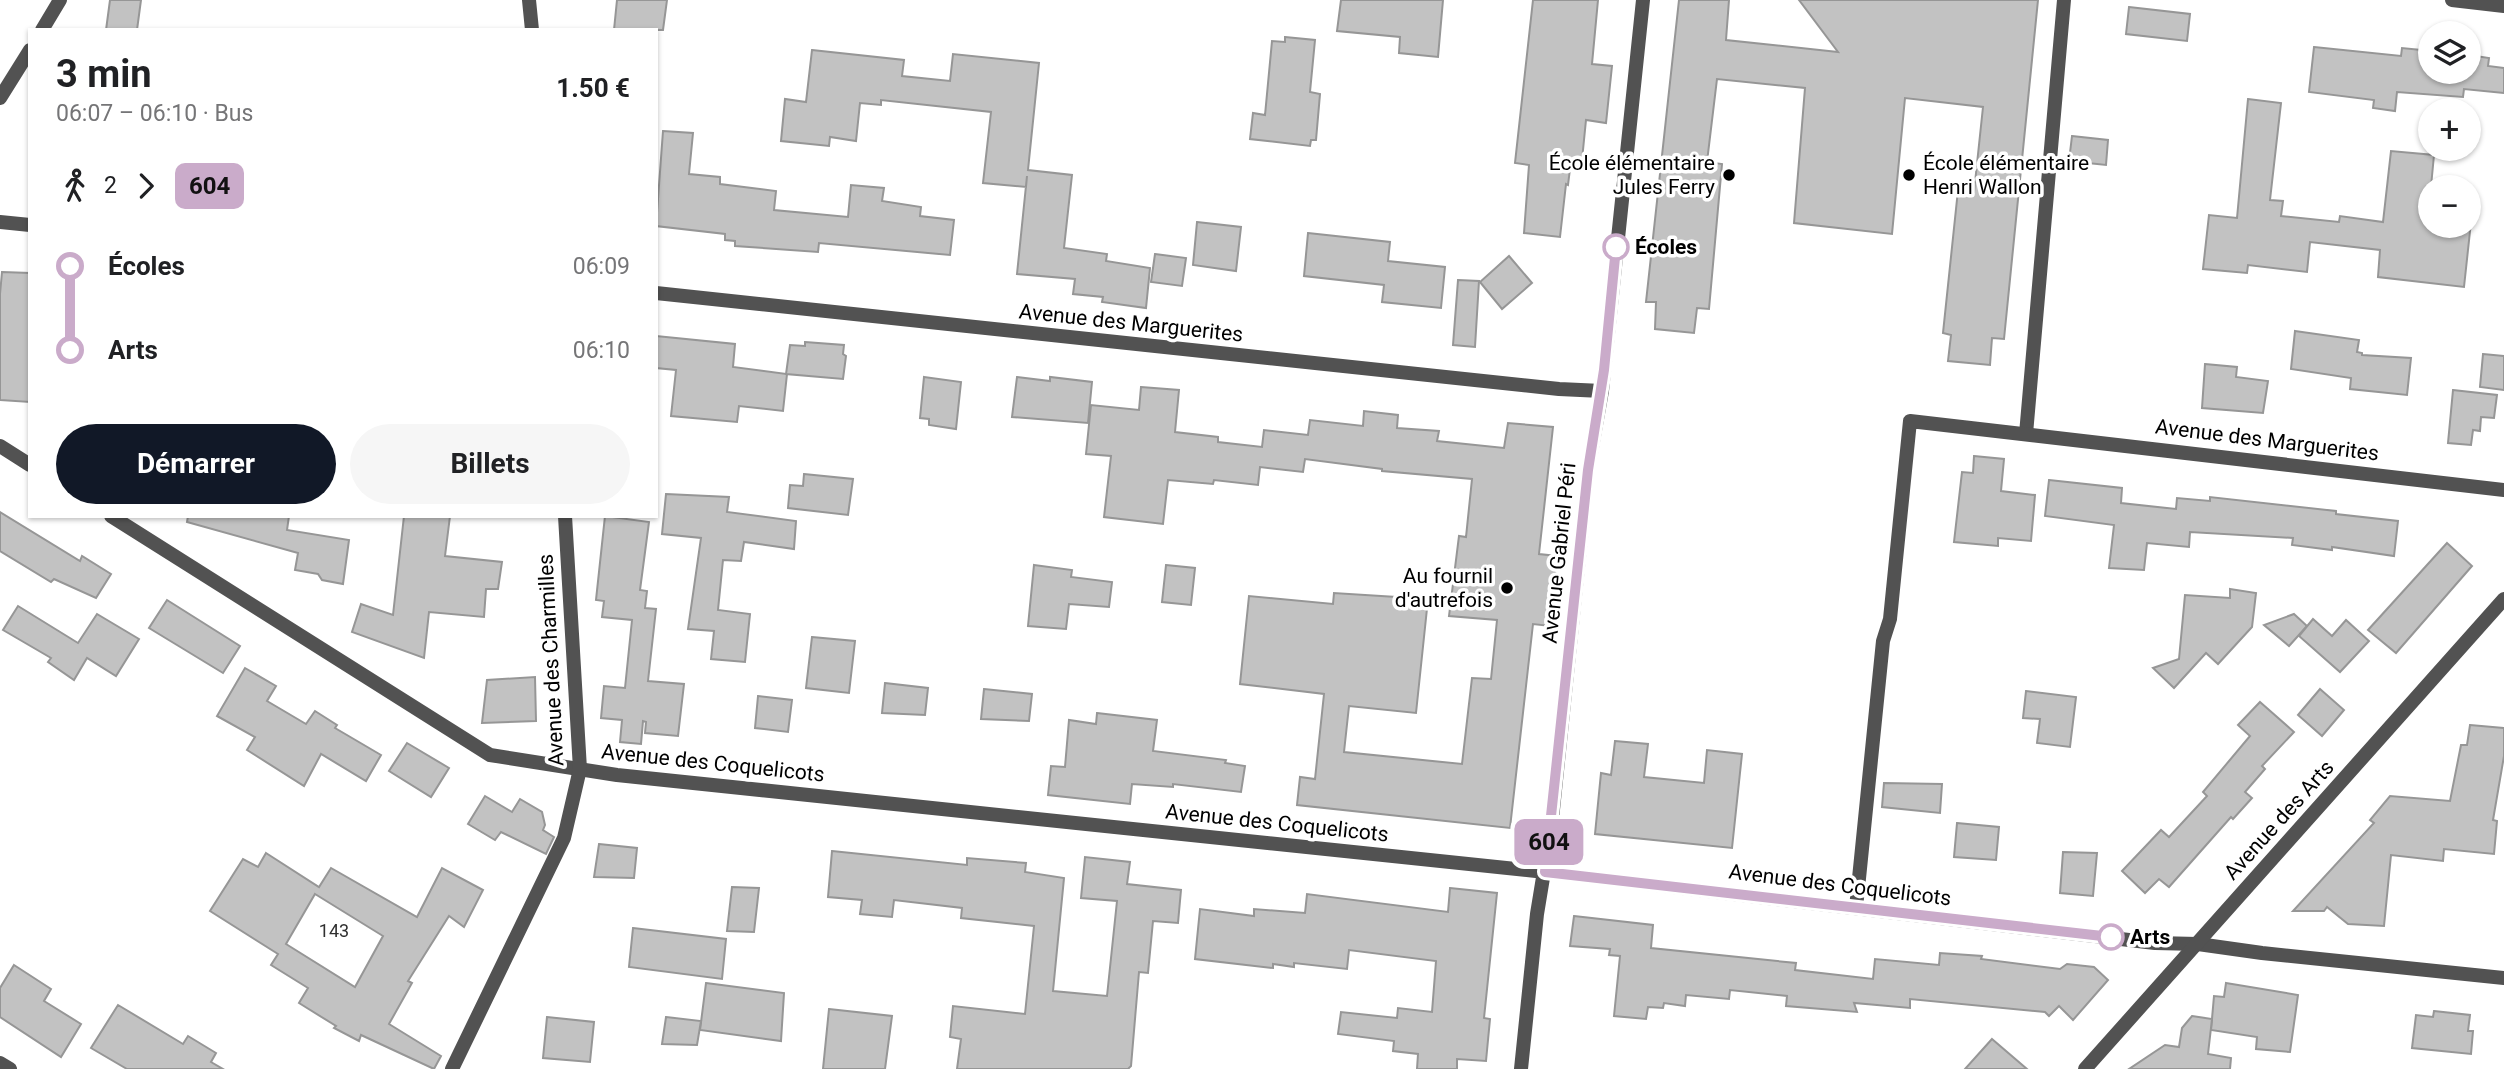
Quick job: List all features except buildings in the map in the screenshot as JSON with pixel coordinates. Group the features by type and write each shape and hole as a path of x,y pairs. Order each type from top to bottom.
{"street":[{"path":"43,28 60,0"},
{"path":"529,0 531,28"},
{"name":"Avenue Gabriel Péri","path":"1521,1069 1588,470 1602,391 1643,0"},
{"path":"2026,434 2064,0"},
{"path":"2452,0 2504,6"},
{"path":"0,98 28,53"},
{"path":"0,222 28,225"},
{"name":"Avenue des Marguerites","path":"658,293 1531,386 1602,391"},
{"name":"Avenue des Marguerites","path":"1856,908 1883,641 1890,619 1910,421 2504,490"},
{"path":"0,446 28,464"},
{"name":"Avenue des Coquelicots","path":"114,518 490,755 645,778 1545,872 2147,942 2198,944 2504,978"},
{"name":"Avenue des Charmilles","path":"452,1069 564,838 580,769 565,518"},
{"name":"Avenue des Arts","path":"2085,1069 2504,599"},
{"path":"0,1063 10,1069"}],"bus line":[{"name":"604","path":"1616,247 1602,391 1588,470 1545,872 2111,937"}],"place":[{"name":"École élémentaire Jules Ferry","path":"1729,175"},
{"name":"École élémentaire Henri Wallon","path":"1909,175"},
{"name":"Écoles","path":"1616,247"},
{"name":"Au fournil d'autrefois","path":"1507,588"},
{"name":"Arts","path":"2111,937"}]}
